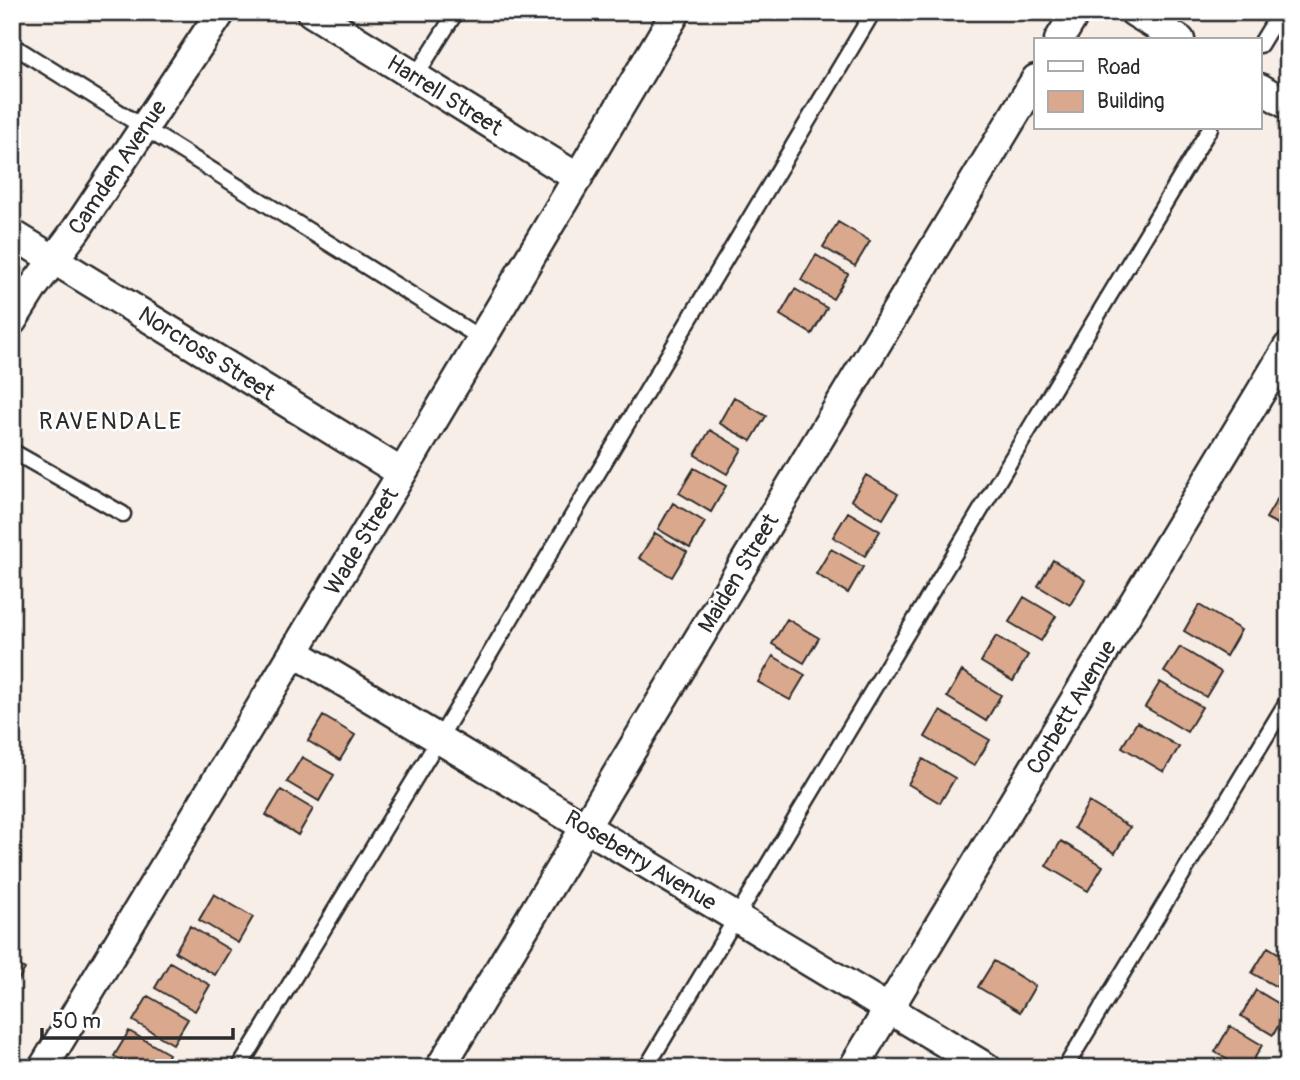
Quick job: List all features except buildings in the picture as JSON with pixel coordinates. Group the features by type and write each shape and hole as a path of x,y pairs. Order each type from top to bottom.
{"street":[{"name":"Camden Avenue","path":"12,321 221,12"},
{"name":"Harrell Street","path":"312,12 578,178"},
{"name":"Wade Street","path":"43,1068 402,474 676,12"},
{"path":"1060,38 1076,12"},
{"path":"1133,12 1177,38"},
{"name":"Maiden Street","path":"440,1068 1034,82"},
{"path":"1262,89 1288,105"},
{"name":"Norcross Street","path":"12,234 402,474"},
{"name":"Corbett Avenue","path":"853,1068 1288,347"},
{"name":"Roseberry Avenue","path":"294,652 987,1068"}],"lane":[{"path":"415,77 456,12"},
{"path":"239,1068 439,739 873,12"},
{"path":"1262,43 1280,12"},
{"path":"12,45 482,339"},
{"path":"646,1068 1209,130"},
{"path":"12,451 123,514"},
{"path":"1065,1068 1288,700"}],"district":[{"name":"RAVENDALE","path":"111,421"}]}
